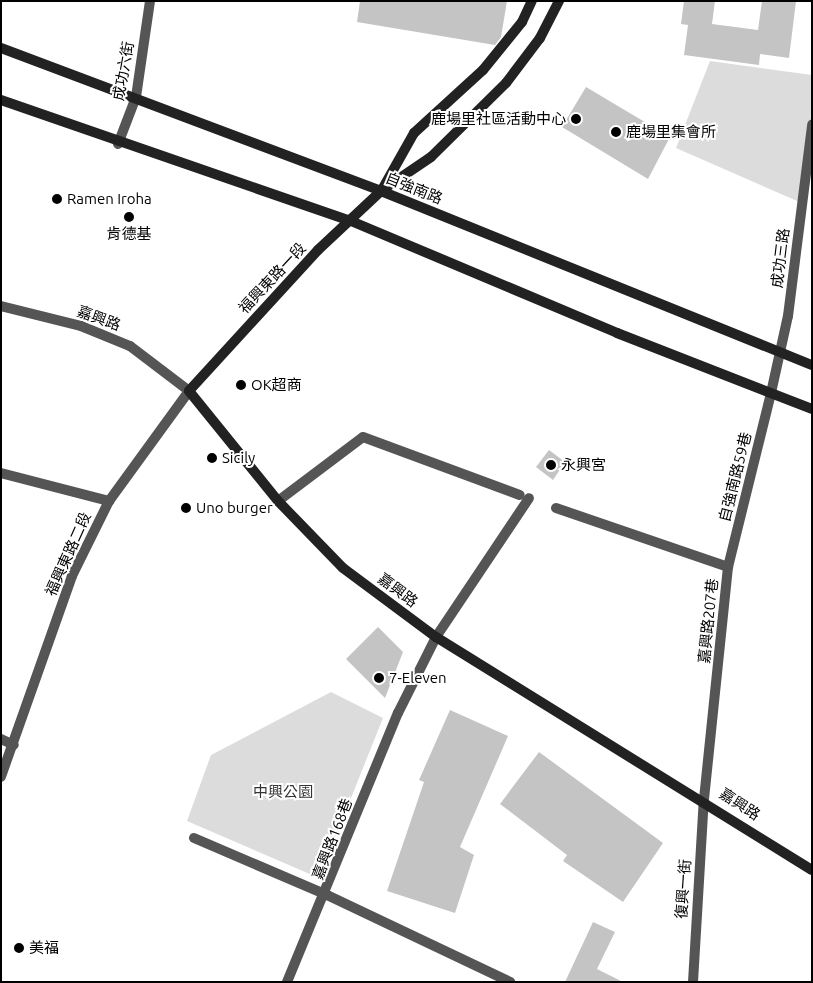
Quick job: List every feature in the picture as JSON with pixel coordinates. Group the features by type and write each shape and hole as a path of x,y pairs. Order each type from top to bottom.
{"main road":[{"name":"福興東路一段","path":"381,191 414,133 484,70 522,22 532,1"},
{"name":"福興東路一段","path":"189,390 318,250 381,191 431,157 506,83 557,4"},
{"name":"自強南路","path":"1,48 136,97 381,191 812,365"},
{"path":"1,100 118,144 351,221 812,409"},
{"name":"嘉興路","path":"189,390 278,500 343,568 436,637 704,799 812,870"}],"street":[{"name":"成功六街","path":"118,144 136,97 150,1"},
{"path":"557,4 565,1"},
{"name":"成功三路","path":"771,393 780,353 812,126"},
{"name":"嘉興路","path":"1,306 81,326 130,346 189,390"},
{"name":"福興東路二段","path":"1,777 14,745 72,576 109,501 189,390"},
{"name":"自強南路59巷","path":"728,567 771,393"},
{"name":"嘉興路168巷","path":"278,500 363,437 525,497 436,637 398,713 327,895 510,982"},
{"path":"1,472 109,501"},
{"name":"嘉興路207巷","path":"556,508 728,567 704,799"},
{"path":"1,740 14,745"},
{"name":"復興一街","path":"692,982 704,799"},
{"path":"194,838 327,895 287,982"}],"green space":[{"path":"710,61 812,75 812,140 804,204 676,148"},
{"name":"中興公園","path":"331,692 383,718 319,878 187,821 211,755"}],"building":[{"path":"360,1 507,1 501,37 495,45 357,22"},
{"path":"684,1 715,1 712,24 758,30 762,1 796,1 789,58 760,54 759,65 684,55 688,25 681,24"},
{"name":"鹿場里集會所","path":"586,87 670,137 648,179 562,127"},
{"name":"永興宮","path":"549,450 565,462 553,480 536,467"},
{"name":"7-Eleven","path":"378,627 403,652 385,698 346,659"},
{"path":"450,710 508,736 460,847 474,855 455,913 387,891 424,782 419,780"},
{"path":"539,752 663,843 623,902 563,861 567,855 500,804"},
{"path":"593,922 615,932 597,969 623,982 565,982"}],"place":[{"name":"鹿場里社區活動中心","path":"576,119"},
{"name":"鹿場里集會所","path":"616,132"},
{"name":"Ramen Iroha","path":"57,199"},
{"name":"肯德基","path":"129,217"},
{"name":"OK超商","path":"241,385"},
{"name":"Sicily","path":"212,458"},
{"name":"永興宮","path":"551,465"},
{"name":"Uno burger","path":"186,508"},
{"name":"7-Eleven","path":"379,678"},
{"name":"美福","path":"19,948"}]}
